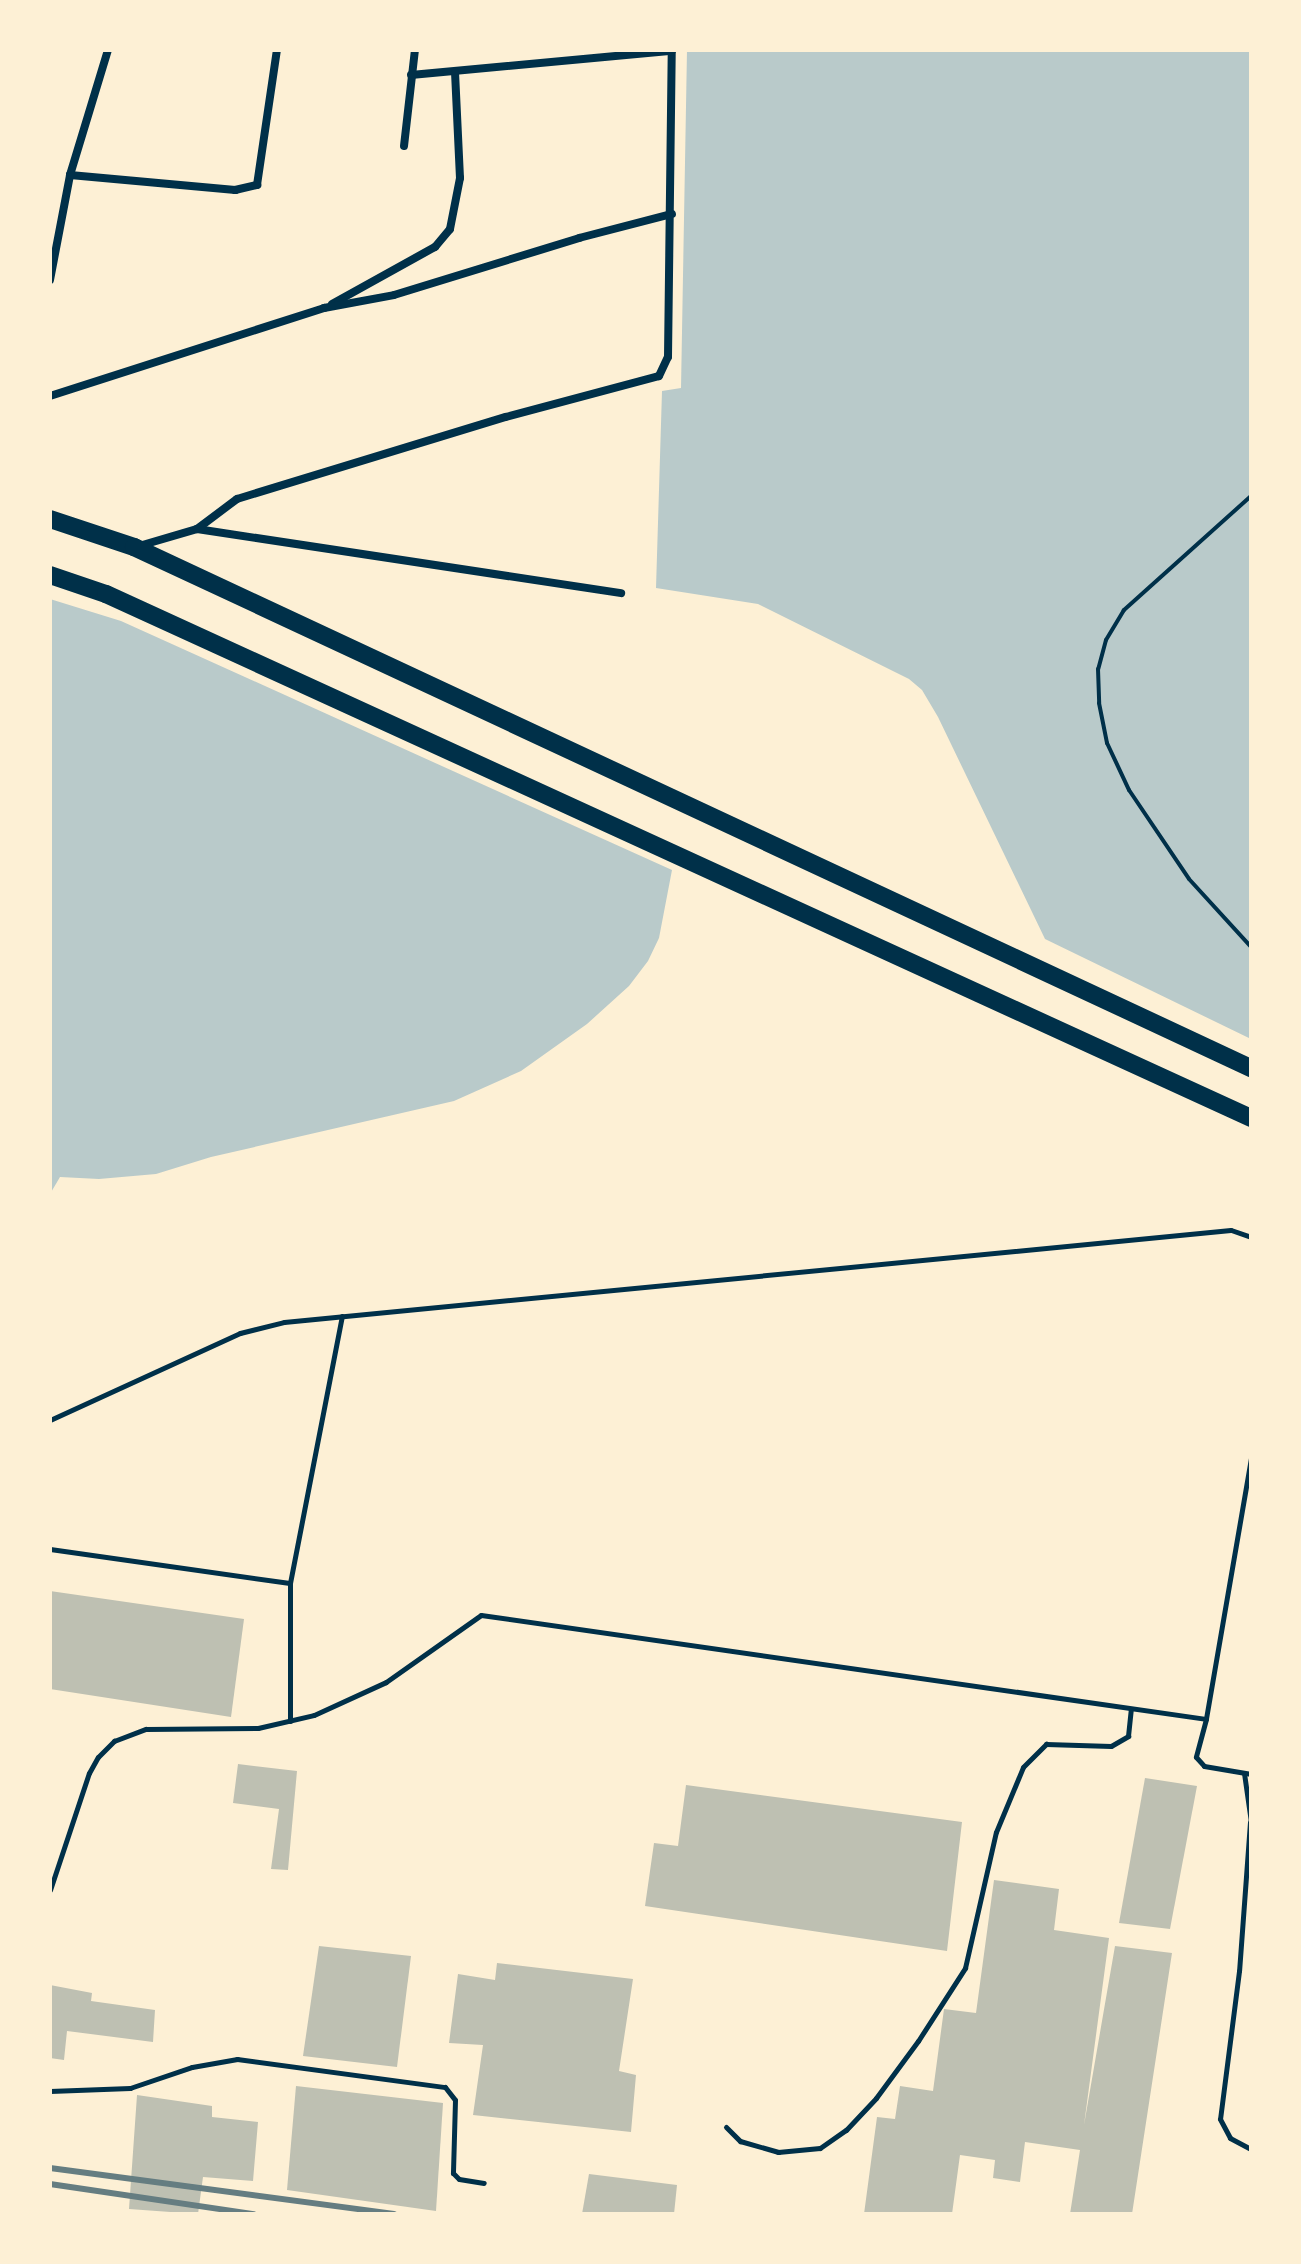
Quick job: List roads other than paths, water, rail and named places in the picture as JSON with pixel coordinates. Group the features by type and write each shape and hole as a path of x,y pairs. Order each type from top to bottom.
{"main road":[{"path":"50,519 134,547 1251,1068"},
{"path":"50,575 106,594 1251,1118"}],"street":[{"path":"50,280 70,175 108,50"},
{"path":"70,175 235,190 257,185 277,50"},
{"path":"404,146 415,50"},
{"path":"134,547 197,529 237,499 506,417 659,376 668,357 672,51 411,75"},
{"path":"324,308 435,247 450,229 460,178 455,72"},
{"path":"50,396 324,308 394,295 579,238 672,214"},
{"path":"197,529 621,593"}],"lane":[{"path":"50,1420 240,1333 284,1322 1231,1230 1251,1237"},
{"path":"290,1721 290,1583 342,1316"},
{"path":"1251,1458 1197,1760 1204,1766 1247,1773 1251,1822 1239,1971 1220,2119 1230,2138 1251,2149"},
{"path":"50,1549 290,1583"},
{"path":"50,1890 89,1773 98,1757 114,1741 146,1729 230,1729 314,1715 386,1682 481,1615 1206,1719"},
{"path":"726,2127 740,2141 778,2152 820,2148 846,2130 876,2098 918,2041 965,1968 996,1832 1023,1767 1046,1744 1111,1746 1128,1736 1131,1709"},
{"path":"50,2091 130,2088 192,2067 237,2059 445,2087 455,2100 453,2173 459,2179 484,2183"}],"railway":[{"path":"50,2168 394,2214"},
{"path":"50,2184 254,2214"}]}
